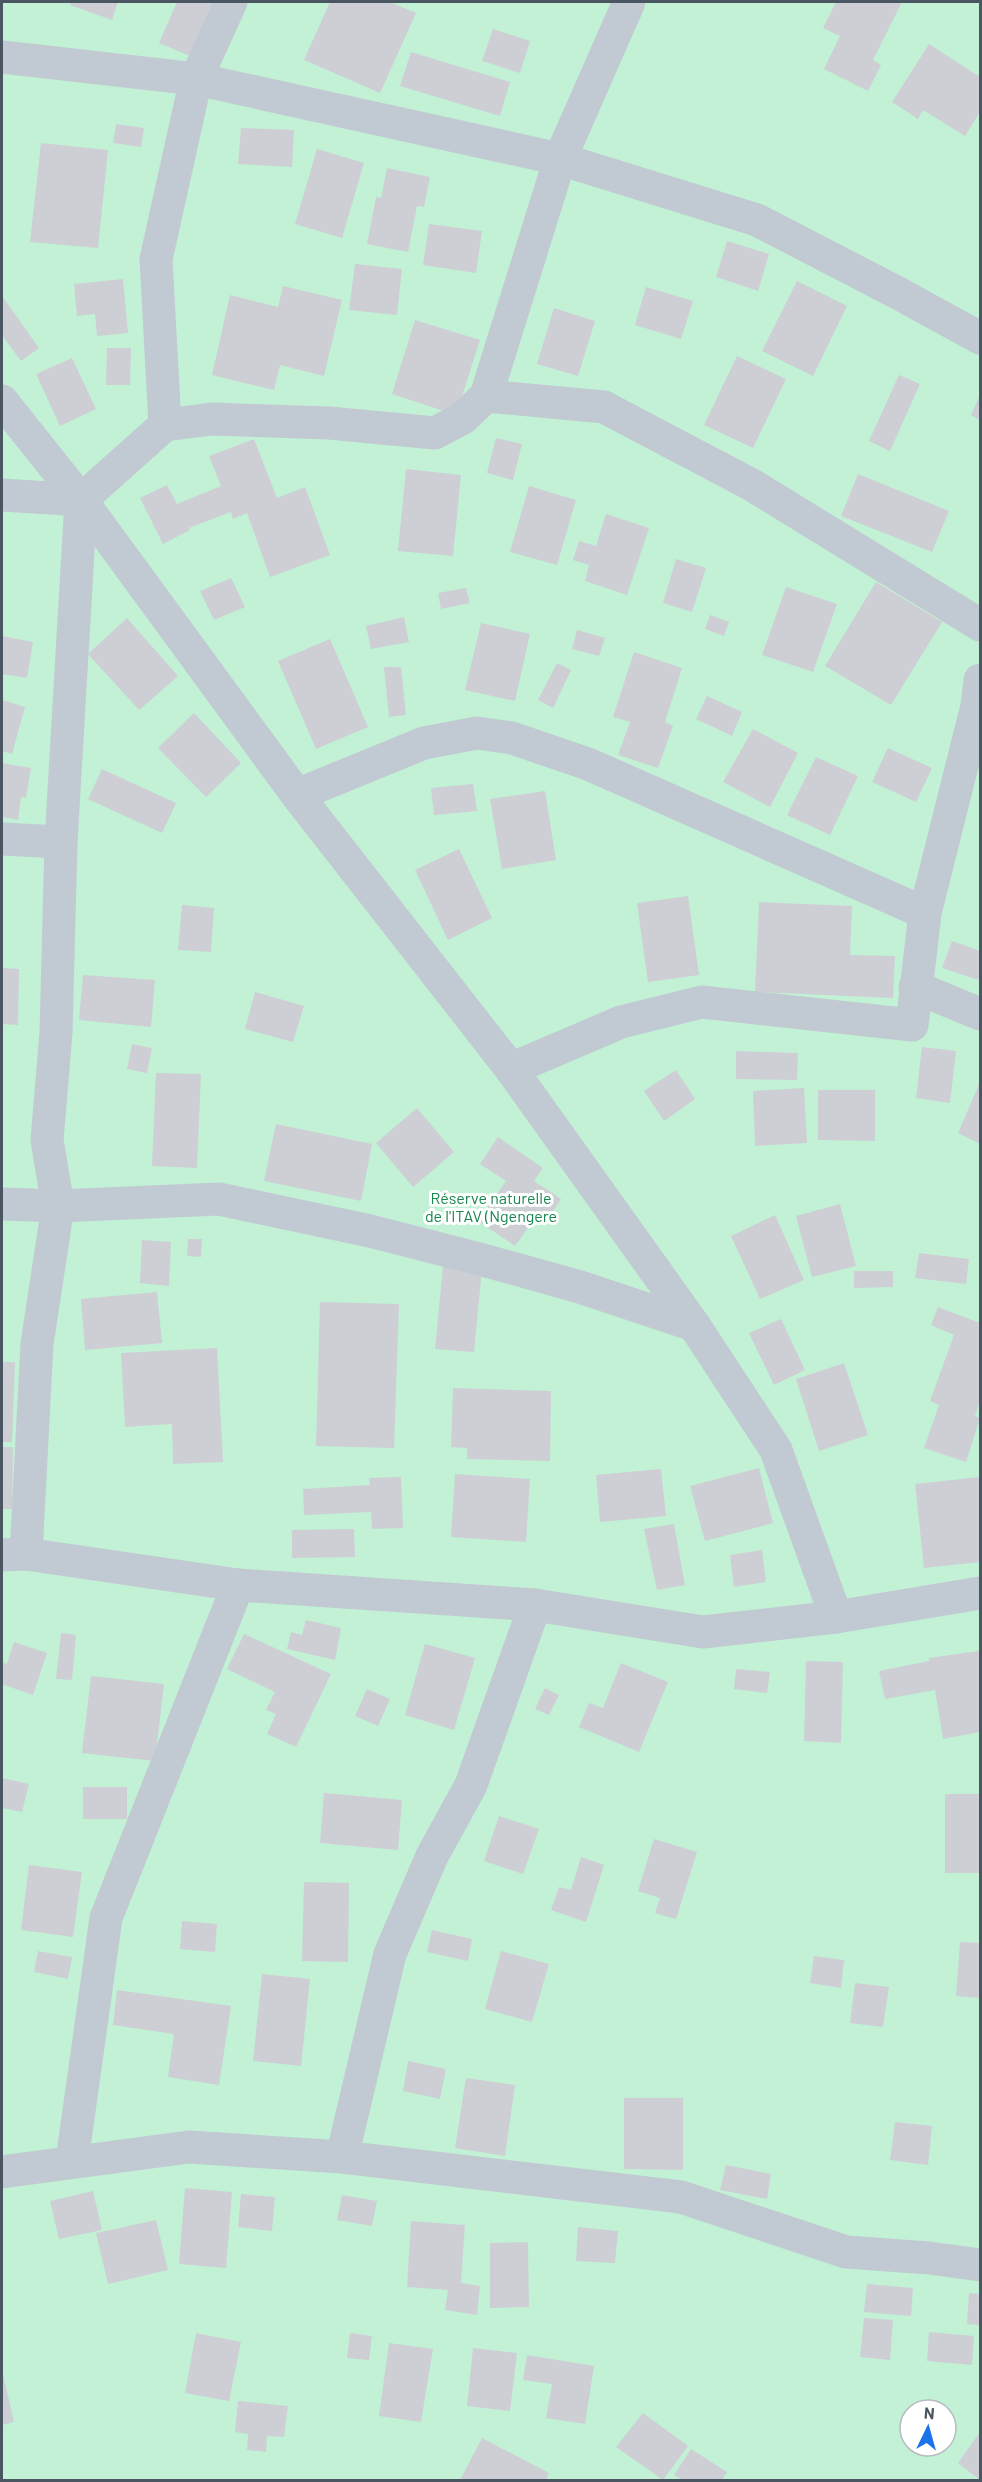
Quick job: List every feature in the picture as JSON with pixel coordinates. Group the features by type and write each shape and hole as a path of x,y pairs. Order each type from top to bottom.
{"street":[{"path":"165,425 156,259 196,80 231,2"},
{"path":"629,2 560,159 486,396 463,418 435,434 329,423 212,419 165,425 81,500 61,842 56,1033 47,1140 58,1206 37,1344 14,1554 238,1585 535,1605 703,1632 836,1617 981,1593"},
{"path":"2,57 196,80 560,159 757,220 981,338"},
{"path":"486,396 604,406 753,484 981,625"},
{"path":"2,401 81,500 297,795 511,1070 694,1325 776,1450 836,1617"},
{"path":"2,495 81,500"},
{"path":"511,1070 621,1022 702,1002 912,1025 925,913 977,706 981,680"},
{"path":"297,795 424,743 477,733 512,738 588,764 925,913"},
{"path":"2,839 61,842"},
{"path":"915,987 981,1014"},
{"path":"2,1204 58,1206 219,1199 370,1231 494,1263 580,1287 694,1325"},
{"path":"72,2161 106,1918 238,1585"},
{"path":"342,2157 390,1954 432,1856 471,1785 535,1605"},
{"path":"2,2172 189,2147 342,2157 681,2197 846,2252 929,2258 981,2265"}],"green space":[{"name":"Réserve naturelle de l'ITAV (Ngengere","path":"2,2 980,2 980,2480 2,2480"}],"building":[{"path":"71,2 118,2 112,20 70,5"},
{"path":"177,2 214,2 190,56 159,43"},
{"path":"330,2 390,2 416,13 380,93 304,60"},
{"path":"836,2 902,2 873,60 881,65 868,91 824,69 840,36 823,28"},
{"path":"493,29 530,41 520,73 482,61"},
{"path":"929,44 980,77 980,112 965,136 923,110 918,119 892,102"},
{"path":"411,52 510,82 500,116 400,86"},
{"path":"116,124 144,128 141,147 113,143"},
{"path":"241,128 294,130 292,167 238,164"},
{"path":"41,143 108,150 98,248 30,242"},
{"path":"317,149 364,163 342,238 295,224"},
{"path":"387,168 430,177 424,207 417,206 408,252 367,244 376,197 381,198"},
{"path":"429,224 482,231 476,273 423,265"},
{"path":"727,241 769,254 758,291 716,277"},
{"path":"355,264 402,269 397,315 349,310"},
{"path":"123,279 128,333 97,336 95,314 77,316 74,284"},
{"path":"797,281 847,306 813,376 762,351"},
{"path":"283,286 342,300 324,376 280,365 274,390 212,375 230,295 278,307"},
{"path":"646,287 693,301 681,339 635,325"},
{"path":"2,296 39,348 21,361 2,335"},
{"path":"554,308 595,321 578,376 537,364"},
{"path":"415,320 480,340 456,415 392,394"},
{"path":"107,348 131,348 130,385 106,385"},
{"path":"737,356 786,379 753,448 704,425"},
{"path":"72,358 96,409 60,426 36,374"},
{"path":"899,375 920,384 890,451 869,441"},
{"path":"980,395 980,420 971,415"},
{"path":"496,438 522,444 513,480 487,473"},
{"path":"254,439 277,498 305,487 330,555 270,577 247,513 233,519 231,512 189,528 190,530 163,544 140,498 167,485 177,504 221,486 209,456"},
{"path":"406,469 461,475 453,556 398,551"},
{"path":"858,474 949,511 932,552 841,516"},
{"path":"529,486 576,500 557,565 510,552"},
{"path":"606,514 649,528 627,595 585,581 589,565 573,560 579,541 596,546"},
{"path":"676,559 706,568 692,612 663,603"},
{"path":"231,578 245,607 214,620 200,591"},
{"path":"876,582 942,622 891,705 825,666"},
{"path":"786,587 837,604 813,672 762,655"},
{"path":"466,588 470,603 441,609 438,593"},
{"path":"710,615 729,622 724,636 705,629"},
{"path":"404,617 409,642 371,649 366,626"},
{"path":"127,618 178,676 139,710 88,654"},
{"path":"481,623 530,634 515,701 465,690"},
{"path":"577,630 605,638 599,656 572,649"},
{"path":"2,636 33,642 27,678 2,674"},
{"path":"330,639 368,727 316,749 278,661"},
{"path":"634,652 682,668 665,722 673,726 658,768 618,755 630,722 613,717"},
{"path":"557,663 571,670 553,708 538,700"},
{"path":"384,667 401,667 406,715 389,717"},
{"path":"707,696 742,712 732,736 696,719"},
{"path":"2,700 25,707 12,754 2,751"},
{"path":"194,713 241,763 206,797 158,748"},
{"path":"753,729 798,753 770,807 723,782"},
{"path":"888,748 932,768 916,802 872,782"},
{"path":"816,757 858,776 830,835 787,815"},
{"path":"2,763 31,768 26,798 21,797 18,820 2,817"},
{"path":"102,769 176,803 162,833 88,799"},
{"path":"473,784 477,811 434,815 431,788"},
{"path":"545,791 556,860 502,869 490,799"},
{"path":"459,849 492,918 448,940 415,870"},
{"path":"688,896 699,975 648,982 637,903"},
{"path":"759,902 852,906 850,955 895,956 893,998 755,992"},
{"path":"182,905 214,908 211,952 178,950"},
{"path":"952,941 980,951 978,980 942,968"},
{"path":"2,968 19,969 18,1025 2,1024"},
{"path":"83,975 155,980 151,1027 79,1020"},
{"path":"255,992 304,1006 293,1042 245,1029"},
{"path":"132,1044 152,1048 147,1073 127,1069"},
{"path":"922,1047 956,1051 950,1103 916,1098"},
{"path":"736,1051 798,1053 797,1080 736,1079"},
{"path":"676,1070 695,1099 664,1121 644,1091"},
{"path":"156,1073 201,1074 197,1168 152,1166"},
{"path":"980,1082 980,1144 958,1133"},
{"path":"804,1088 807,1143 755,1146 753,1091"},
{"path":"818,1090 875,1090 875,1141 818,1140"},
{"path":"417,1108 454,1152 413,1187 376,1143"},
{"path":"276,1124 372,1144 361,1201 264,1181"},
{"path":"498,1137 543,1168 534,1181 561,1199 547,1220 538,1214 515,1246 478,1221 506,1181 480,1164"},
{"path":"840,1204 856,1266 812,1277 796,1216"},
{"path":"775,1215 804,1280 760,1299 731,1236"},
{"path":"188,1239 202,1239 201,1257 187,1256"},
{"path":"142,1240 171,1242 169,1286 140,1283"},
{"path":"919,1253 969,1259 966,1284 915,1278"},
{"path":"443,1266 482,1269 474,1352 435,1349"},
{"path":"854,1271 893,1271 893,1287 854,1288"},
{"path":"157,1292 162,1343 85,1350 81,1299"},
{"path":"320,1302 399,1304 394,1448 316,1446"},
{"path":"938,1307 980,1323 980,1400 975,1416 980,1418 966,1462 924,1448 939,1405 930,1401 954,1335 931,1325"},
{"path":"781,1319 805,1370 774,1385 749,1333"},
{"path":"217,1348 223,1462 173,1464 172,1424 125,1427 121,1353"},
{"path":"2,1362 15,1362 12,1442 2,1442"},
{"path":"844,1363 868,1435 819,1451 796,1379"},
{"path":"453,1388 551,1391 550,1461 467,1459 467,1448 451,1447"},
{"path":"2,1447 13,1447 12,1509 2,1509"},
{"path":"759,1468 773,1523 705,1541 690,1486"},
{"path":"661,1469 666,1516 600,1522 596,1475"},
{"path":"455,1474 530,1479 526,1542 451,1537"},
{"path":"401,1477 403,1528 372,1529 371,1512 304,1515 303,1489 370,1485 369,1478"},
{"path":"980,1477 980,1562 924,1568 915,1484"},
{"path":"674,1524 685,1585 657,1590 644,1529"},
{"path":"354,1529 355,1557 292,1558 292,1530"},
{"path":"762,1550 766,1582 734,1587 730,1555"},
{"path":"306,1620 341,1628 335,1660 287,1649 291,1632 302,1635"},
{"path":"61,1633 76,1635 72,1680 56,1679"},
{"path":"244,1634 331,1674 296,1747 267,1734 276,1714 266,1710 275,1692 227,1669"},
{"path":"14,1642 47,1653 33,1695 2,1684 2,1662 7,1664"},
{"path":"425,1644 475,1658 454,1730 405,1715"},
{"path":"979,1651 980,1732 943,1739 935,1690 885,1699 879,1671 929,1661 929,1658"},
{"path":"806,1661 843,1662 841,1743 804,1741"},
{"path":"621,1663 668,1682 639,1752 579,1727 589,1703 603,1708"},
{"path":"736,1669 770,1672 767,1693 734,1689"},
{"path":"91,1676 164,1684 155,1761 82,1753"},
{"path":"545,1688 559,1695 549,1715 535,1709"},
{"path":"367,1689 390,1699 378,1726 355,1716"},
{"path":"2,1778 29,1784 22,1812 2,1808"},
{"path":"83,1787 127,1787 127,1819 83,1819"},
{"path":"324,1793 402,1800 398,1850 320,1843"},
{"path":"945,1794 980,1794 980,1873 945,1873"},
{"path":"499,1816 539,1829 523,1874 484,1861"},
{"path":"654,1839 697,1852 676,1919 655,1913 660,1898 638,1891"},
{"path":"581,1857 604,1865 586,1922 551,1910 559,1887 571,1890"},
{"path":"29,1865 82,1872 73,1937 21,1930"},
{"path":"304,1882 349,1883 348,1962 302,1961"},
{"path":"182,1921 217,1924 215,1952 180,1949"},
{"path":"432,1930 472,1939 468,1961 427,1952"},
{"path":"960,1942 980,1943 980,1998 956,1996"},
{"path":"38,1951 72,1957 68,1979 34,1972"},
{"path":"501,1951 549,1964 532,2022 485,2009"},
{"path":"814,1956 844,1960 841,1988 810,1983"},
{"path":"262,1974 310,1979 301,2066 253,2061"},
{"path":"855,1983 889,1987 883,2027 850,2023"},
{"path":"117,1990 231,2006 219,2085 168,2077 174,2034 113,2025"},
{"path":"408,2061 446,2069 440,2099 403,2091"},
{"path":"466,2078 515,2085 505,2156 455,2148"},
{"path":"624,2098 683,2098 683,2170 624,2169"},
{"path":"895,2122 932,2126 928,2165 890,2160"},
{"path":"726,2165 771,2174 767,2199 720,2190"},
{"path":"185,2188 232,2192 226,2268 179,2264"},
{"path":"93,2191 102,2230 59,2239 50,2201"},
{"path":"241,2194 275,2197 272,2231 238,2227"},
{"path":"342,2195 377,2201 372,2226 337,2220"},
{"path":"156,2220 168,2270 108,2284 96,2233"},
{"path":"411,2221 465,2225 461,2283 480,2286 477,2315 445,2310 448,2290 407,2287"},
{"path":"578,2227 618,2231 615,2263 576,2261"},
{"path":"528,2242 529,2307 490,2308 490,2243"},
{"path":"867,2284 913,2288 911,2316 864,2312"},
{"path":"969,2293 980,2294 980,2325 967,2324"},
{"path":"864,2318 893,2320 890,2360 860,2357"},
{"path":"929,2332 974,2336 972,2365 927,2361"},
{"path":"196,2333 241,2342 229,2401 185,2393"},
{"path":"350,2333 372,2336 369,2360 347,2358"},
{"path":"389,2343 433,2349 421,2422 379,2416"},
{"path":"473,2348 517,2353 510,2411 467,2406"},
{"path":"527,2355 594,2366 585,2424 546,2418 552,2384 523,2380"},
{"path":"2,2370 14,2422 2,2425"},
{"path":"238,2401 288,2406 284,2437 267,2436 266,2452 247,2450 248,2434 235,2432"},
{"path":"643,2413 688,2446 663,2480 616,2447"},
{"path":"980,2432 980,2480 958,2463"},
{"path":"482,2438 549,2473 546,2480 460,2480"},
{"path":"691,2449 727,2472 722,2480 683,2480 674,2475"}]}
